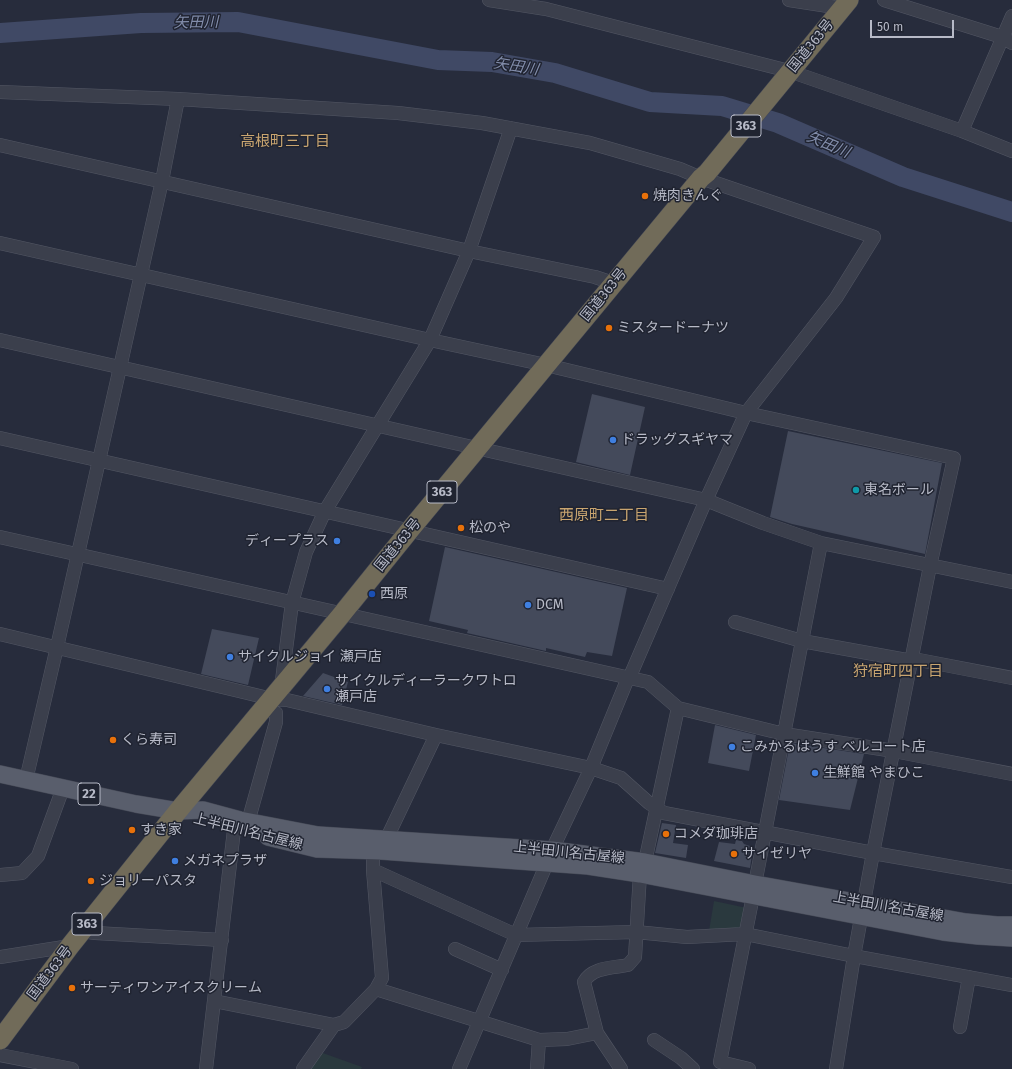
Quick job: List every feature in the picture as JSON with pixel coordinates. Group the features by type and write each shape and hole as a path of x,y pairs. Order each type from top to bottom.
{"highway":[{"name":"国道363号","path":"0,1040 70,946 178,811 273,698 409,531 845,4"}],"main road":[{"name":"22","path":"0,774 136,804 178,811"},
{"name":"上半田川名古屋線","path":"178,811 203,810 271,837 317,849 549,856"},
{"name":"上半田川名古屋線","path":"241,826 318,835 549,856 642,868 754,890 863,909 966,922 1012,925"},
{"name":"上半田川名古屋線","path":"863,909 943,932 1012,938"}],"street":[{"path":"489,0 548,5 787,74 962,131 1012,151"},
{"path":"789,0 845,4"},
{"path":"884,0 1007,40"},
{"path":"962,131 1007,40 1012,16"},
{"path":"0,92 178,99 398,113 510,128 590,143 704,176 874,237 836,298 746,413 628,678 591,768 549,856 459,1069"},
{"path":"26,780 162,181 178,99"},
{"path":"206,1069 222,940 241,826 276,722 273,698 292,603 306,552 325,511 430,340 469,251 510,128"},
{"path":"0,144 469,251 595,277 614,283"},
{"path":"0,243 546,365 746,413 954,458 930,566 873,853 854,956 836,1069"},
{"path":"0,340 706,500 821,544 1012,582"},
{"path":"0,438 668,589"},
{"path":"0,537 648,682 678,708 784,734 894,751 1012,774"},
{"path":"748,1069 719,1065 821,544"},
{"path":"735,622 802,641 912,661 919,660 1012,678"},
{"path":"0,634 436,736 591,768 621,778 656,809 664,813 873,853 1012,877"},
{"path":"621,1069 598,1033 584,982 588,975 594,971 628,965 635,957 642,868 678,708"},
{"path":"386,840 436,736"},
{"path":"0,875 22,873 38,856 64,788"},
{"path":"214,1001 334,1025 344,1022 376,988 382,978 373,870 373,851"},
{"path":"373,870 516,936 636,932 686,937 745,934 1012,985"},
{"path":"82,931 222,940"},
{"path":"0,957 70,946"},
{"path":"455,949 502,970"},
{"path":"960,1026 969,977"},
{"path":"376,988 539,1040 567,1038 598,1033"},
{"path":"303,1069 334,1025"},
{"path":"537,1069 539,1040"},
{"path":"654,1040 682,1058 693,1069"},
{"path":"0,1055 72,1069"}],"shaded area":[{"path":"714,901 747,908 743,924 733,933 709,931"},
{"path":"320,1052 362,1067 361,1069 309,1069"}],"building":[{"path":"592,394 645,407 630,475 576,462"},
{"name":"東名ボール","path":"788,431 942,463 925,554 792,524 770,517"},
{"name":"DCM","path":"445,547 627,588 612,656 587,652 585,657 546,648 546,651 467,633 468,630 429,621"},
{"name":"サイクルジョイ 瀬戸店","path":"212,629 259,638 248,685 201,674"},
{"name":"サイクルディーラークワトロ 瀬戸店","path":"323,673 348,682 342,705 303,696"},
{"path":"715,725 756,735 749,771 708,763"},
{"path":"790,743 864,754 850,810 779,800"},
{"name":"コメダ珈琲店","path":"662,823 676,825 673,843 688,845 686,858 655,853"},
{"name":"サイゼリヤ","path":"736,840 742,841 744,844 753,847 750,868 714,861 719,842 735,844"}],"waterway":[{"name":"矢田川","path":"0,33 141,23 238,22 438,60 492,62 555,73 650,102 722,106 778,123 903,177 1012,212"}],"place":[{"name":"焼肉きんぐ","path":"645,196"},
{"name":"ミスタードーナツ","path":"609,328"},
{"name":"ドラッグスギヤマ","path":"613,440"},
{"name":"東名ボール","path":"856,490"},
{"name":"松のや","path":"461,528"},
{"name":"ディープラス","path":"337,541"},
{"name":"西原","path":"372,594"},
{"name":"DCM","path":"528,605"},
{"name":"サイクルジョイ 瀬戸店","path":"230,657"},
{"name":"サイクルディーラークワトロ 瀬戸店","path":"327,689"},
{"name":"くら寿司","path":"113,740"},
{"name":"こみかるはうす ベルコート店","path":"732,747"},
{"name":"生鮮館 やまひこ","path":"815,773"},
{"name":"すき家","path":"132,830"},
{"name":"コメダ珈琲店","path":"666,834"},
{"name":"サイゼリヤ","path":"734,854"},
{"name":"メガネプラザ","path":"175,861"},
{"name":"ジョリーパスタ","path":"91,881"},
{"name":"サーティワンアイスクリーム","path":"72,988"}],"district":[{"name":"高根町三丁目","path":"285,142"},
{"name":"西原町二丁目","path":"604,516"},
{"name":"狩宿町四丁目","path":"898,672"}]}
